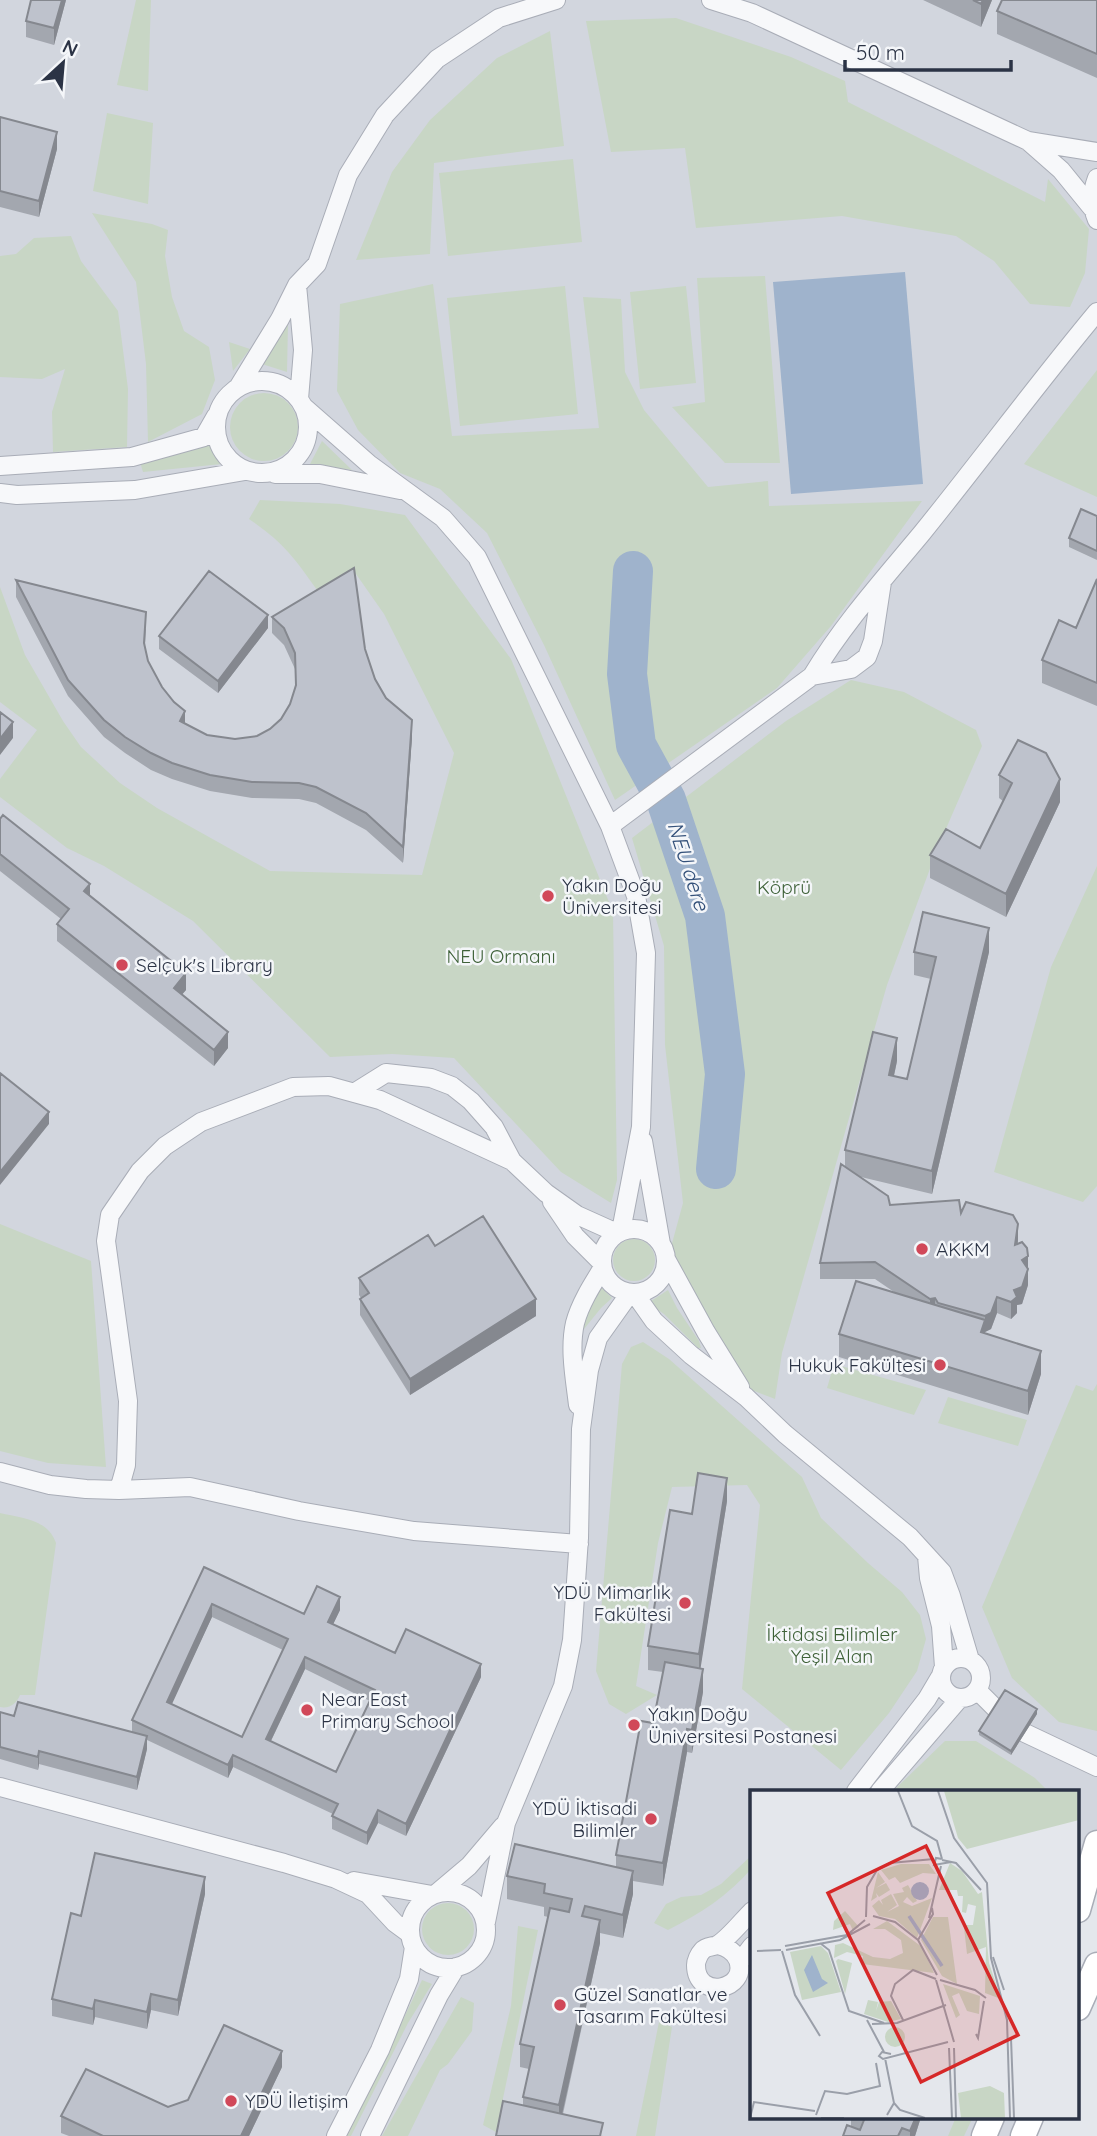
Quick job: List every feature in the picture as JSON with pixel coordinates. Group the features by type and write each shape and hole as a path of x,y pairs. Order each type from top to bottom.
{"main road":[{"path":"1080,1903 1097,1843"},
{"path":"1080,2003 1097,1965"},
{"path":"984,2136 992,2118"},
{"path":"1023,2136 1031,2118"}],"street":[{"path":"0,466 132,457 204,437 227,396 239,386 275,328 297,285 317,264 348,175 385,115 437,59 499,18 556,0"},
{"path":"711,0 752,13 1028,141 1097,152"},
{"path":"1028,141 1061,170 1095,214"},
{"path":"1095,214 1092,193 1097,178"},
{"path":"270,473 295,461 308,436 308,421 302,403 303,350 297,285"},
{"path":"610,826 811,676 833,641 1096,311"},
{"path":"239,386 265,381 290,390 369,464 443,518 477,557 610,826 636,896 646,953 641,1128 619,1232"},
{"path":"218,412 215,426 217,440 223,453 233,464 245,471"},
{"path":"0,493 17,495 135,490 245,471 320,474 407,492"},
{"path":"811,676 851,669 867,657 873,640 883,578"},
{"path":"354,1093 386,1073 432,1078 452,1086 471,1101 494,1127 512,1161 546,1194 576,1214 619,1232"},
{"path":"119,1490 126,1465 128,1401 106,1241 110,1215 140,1171 165,1146 201,1122 293,1087 329,1086 380,1100 512,1161"},
{"path":"0,1787 217,1844 336,1879 368,1894 412,1941 421,1957 432,1964 456,1968 474,1959 485,1942 486,1922 506,1823 563,1686 572,1640 579,1544 581,1429 589,1370 598,1338 632,1294 654,1287 665,1270 664,1251 641,1128"},
{"path":"546,1194 575,1236 601,1266 612,1286 632,1294 654,1321 691,1355 746,1397 785,1434 910,1538 942,1572 970,1660"},
{"path":"581,1429 573,1364 575,1323 601,1266 605,1245 619,1232 632,1228 654,1235 706,1332 746,1397"},
{"path":"0,1472 50,1485 86,1489 190,1487 299,1511 414,1531 579,1544"},
{"path":"927,1556 929,1578 941,1626 944,1689 960,1698"},
{"path":"857,1790 927,1699 947,1662 958,1658 970,1660 981,1676 977,1690 960,1698 881,1790"},
{"path":"977,1690 996,1709"},
{"path":"1025,1733 1097,1767"},
{"path":"336,2136 380,2050 409,1979 412,1941 410,1922 414,1911 422,1901 468,1866 506,1823"},
{"path":"336,1879 434,1894 449,1891 462,1893 473,1900 486,1922"},
{"path":"718,1945 750,1914"},
{"path":"739,1963 734,1952 726,1947 709,1946 702,1951 696,1963 697,1976 712,1988 721,1988 731,1983 737,1976 739,1963 750,1949"},
{"path":"370,2136 439,1995 456,1968"}],"shaded area":[{"name":"Yakın Doğu Üniversitesi","path":"0,0 1097,0 1097,1843 1080,1903 1080,1790 750,1790 750,2118 1019,2118 1014,2136 0,2136"}],"green space":[{"path":"136,0 151,0 148,91 117,85"},
{"path":"676,18 791,57 845,81 848,102 1045,202 1048,179 1089,229 1085,273 1070,307 1030,304 994,261 956,236 842,216 696,228 685,148 611,152 586,21"},
{"path":"550,31 564,146 434,163 430,254 356,260 392,172 430,120 497,58"},
{"path":"107,113 153,123 148,204 93,191"},
{"path":"573,159 582,242 448,256 439,173"},
{"path":"92,213 152,224 168,230 165,256 172,297 184,331 209,347 215,380 202,414 148,442 146,364 136,282"},
{"path":"71,236 81,261 118,311 128,389 127,447 53,452 52,412 65,369 42,379 0,377 0,256 16,254 34,238"},
{"path":"765,276 780,463 725,463 672,407 705,402 697,278"},
{"path":"433,284 452,436 599,428 583,297 621,299 625,372 644,410 708,487 768,481 769,506 922,501 831,626 777,688 615,800 544,645 487,533 440,489 400,473 358,430 337,391 340,304"},
{"path":"565,286 578,414 460,426 447,298"},
{"path":"686,286 696,383 640,389 630,292"},
{"path":"288,323 287,372 262,364"},
{"path":"229,342 250,349 233,371"},
{"path":"1097,370 1097,497 1024,464"},
{"path":"264,393 277,396 288,403 295,414 298,427 295,440 288,451 277,458 264,461 251,458 240,451 233,440 230,427 233,414 240,403 251,396"},
{"path":"209,441 222,464 143,472 140,462"},
{"path":"322,441 352,470 310,464"},
{"name":"NEU Ormanı","path":"260,500 340,504 405,515 511,659 613,912 617,1180 611,1203 561,1172 454,1058 392,1054 330,1057 193,921 104,866 67,848 0,797 0,779 37,730 0,702 0,587 25,655 63,721 81,747 120,783 157,808 270,871 422,875 454,753 384,614 356,574 317,590 287,551 249,519"},
{"name":"Köprü","path":"851,680 904,692 976,730 982,746 938,847 887,985 782,1353 775,1399 749,1389 673,1260 671,1247 683,1203 665,1045 664,946 632,838 786,721"},
{"path":"1097,866 1097,1186 1083,1202 994,1172 1051,967"},
{"path":"0,1224 91,1261 106,1467 48,1463 0,1451"},
{"path":"634,1239 649,1245 655,1260 649,1275 634,1281 619,1275 613,1260 619,1245"},
{"path":"599,1285 612,1298 580,1334 587,1311"},
{"path":"668,1290 699,1341 701,1348 648,1303"},
{"name":"İktidasi Bilimler Yeşil Alan","path":"643,1342 669,1359 802,1477 821,1518 902,1592 920,1615 926,1639 917,1671 889,1713 841,1770 742,1689 760,1505 747,1485 672,1487 658,1543 636,1686 657,1695 626,1714 609,1704 596,1671 622,1364 631,1347"},
{"path":"834,1364 926,1390 914,1415 827,1388"},
{"path":"1097,1384 1097,1731 1059,1722 1012,1678 982,1607 1076,1385 1093,1391"},
{"path":"948,1397 1027,1420 1018,1446 938,1423"},
{"path":"0,1513 40,1524 47,1529 56,1543 35,1695 20,1695 13,1705 7,1707 0,1707"},
{"path":"945,1741 976,1741 1035,1778 1047,1790 894,1790"},
{"path":"750,1857 750,1870 713,1903 668,1930 654,1923 666,1904 681,1897 701,1895 721,1884"},
{"path":"448,1903 458,1905 466,1911 472,1919 472,1939 466,1947 458,1953 448,1955 438,1953 430,1947 424,1939 422,1929 424,1919 430,1911 438,1905"},
{"path":"518,1926 538,1930 496,2132 483,2125 511,2006"},
{"path":"422,1980 432,1984 408,2023 351,2136 347,2136"},
{"path":"461,1997 474,2003 472,2031 448,2064 440,2070 408,2136 382,2136"},
{"path":"659,2022 672,2027 655,2136 636,2136"},
{"path":"956,2118 973,2118 964,2136 948,2136"}],"water":[{"path":"905,272 923,484 791,494 773,282"}],"building":[{"path":"31,0 62,0 54,28 26,21"},
{"path":"1002,0 1097,0 1097,54 997,11"},
{"path":"0,117 57,132 39,201 0,191"},
{"path":"1081,509 1097,516 1097,551 1069,538"},
{"path":"354,568 365,649 375,679 386,698 412,720 403,847 366,813 316,787 299,783 252,782 210,775 172,763 125,737 104,720 68,680 16,580 146,612 144,643 148,661 162,687 185,711 180,721 207,735 235,739 257,736 270,729 281,719 290,704 296,685 295,653 284,628 272,617"},
{"path":"209,571 268,615 218,681 159,636"},
{"path":"1097,579 1097,683 1042,660 1059,620 1076,628"},
{"path":"0,712 13,722 0,739"},
{"path":"1018,740 1046,753 1060,779 1006,894 930,855 946,829 980,848 1012,783 999,775"},
{"name":"Selçuk's Library","path":"3,815 90,884 84,891 186,973 174,988 228,1032 214,1050 57,924 69,909 0,854 0,819"},
{"path":"923,912 989,928 932,1171 845,1150 873,1032 897,1038 889,1075 907,1079 936,957 914,952"},
{"path":"0,1073 49,1112 0,1172"},
{"name":"AKKM","path":"841,1164 888,1196 890,1205 959,1200 961,1213 966,1202 1013,1215 1018,1224 1015,1245 1022,1242 1027,1248 1028,1256 1022,1260 1028,1269 1022,1287 1014,1290 1017,1297 1011,1302 997,1297 991,1313 985,1316 938,1303 935,1298 930,1299 875,1262 820,1263"},
{"path":"483,1216 536,1299 410,1379 360,1299 369,1293 359,1278 428,1235 435,1246"},
{"path":"856,1281 985,1320 981,1332 1041,1351 1028,1391 839,1334"},
{"name":"YDÜ Mimarlık Fakültesi","path":"698,1473 727,1478 699,1654 648,1646 670,1510 692,1514"},
{"path":"204,1567 304,1614 317,1586 340,1597 328,1622 395,1653 406,1629 481,1664 406,1824 378,1810 367,1833 332,1816 338,1804 233,1755 228,1765 132,1720","holes":["212,1604 288,1639 242,1737 167,1702","305,1657 375,1690 336,1772 266,1739"]},
{"name":"YDÜ İktisadi Bilimler","path":"665,1662 703,1669 692,1730 687,1729 663,1863 616,1855 641,1721 653,1723"},
{"path":"1005,1690 1037,1709 1011,1751 979,1731"},
{"path":"18,1702 147,1736 137,1777 39,1751 38,1757 0,1747 0,1712 14,1716"},
{"name":"Güzel Sanatlar ve Tasarım Fakültesi","path":"515,1844 633,1871 623,1915 585,1906 582,1916 600,1920 559,2105 523,2097 534,2047 520,2044 550,1908 569,1912 572,1899 544,1893 545,1884 507,1876"},
{"path":"95,1853 205,1877 178,2000 151,1994 147,2012 95,2000 93,2009 52,1999 71,1913 81,1916"},
{"name":"YDÜ İletişim","path":"224,2025 282,2051 241,2136 103,2136 61,2116 86,2069 168,2107 188,2100"},
{"path":"503,2101 603,2123 600,2136 496,2136"},
{"path":"861,2118 916,2118 910,2131 902,2128 898,2136 843,2136 847,2125 860,2130 864,2120"}],"waterway":[{"name":"NEU dere","path":"633,571 627,674 636,745 666,800 705,916 725,1074 716,1169"}],"place":[{"name":"Yakın Doğu Üniversitesi","path":"548,896"},
{"name":"Selçuk's Library","path":"122,965"},
{"name":"AKKM","path":"922,1249"},
{"name":"Hukuk Fakültesi","path":"940,1365"},
{"name":"YDÜ Mimarlık Fakültesi","path":"685,1603"},
{"name":"Near East Primary School","path":"307,1710"},
{"name":"Yakın Doğu Üniversitesi Postanesi","path":"634,1725"},
{"name":"YDÜ İktisadi Bilimler","path":"651,1819"},
{"name":"Güzel Sanatlar ve Tasarım Fakültesi","path":"560,2005"},
{"name":"YDÜ İletişim","path":"231,2101"}]}
